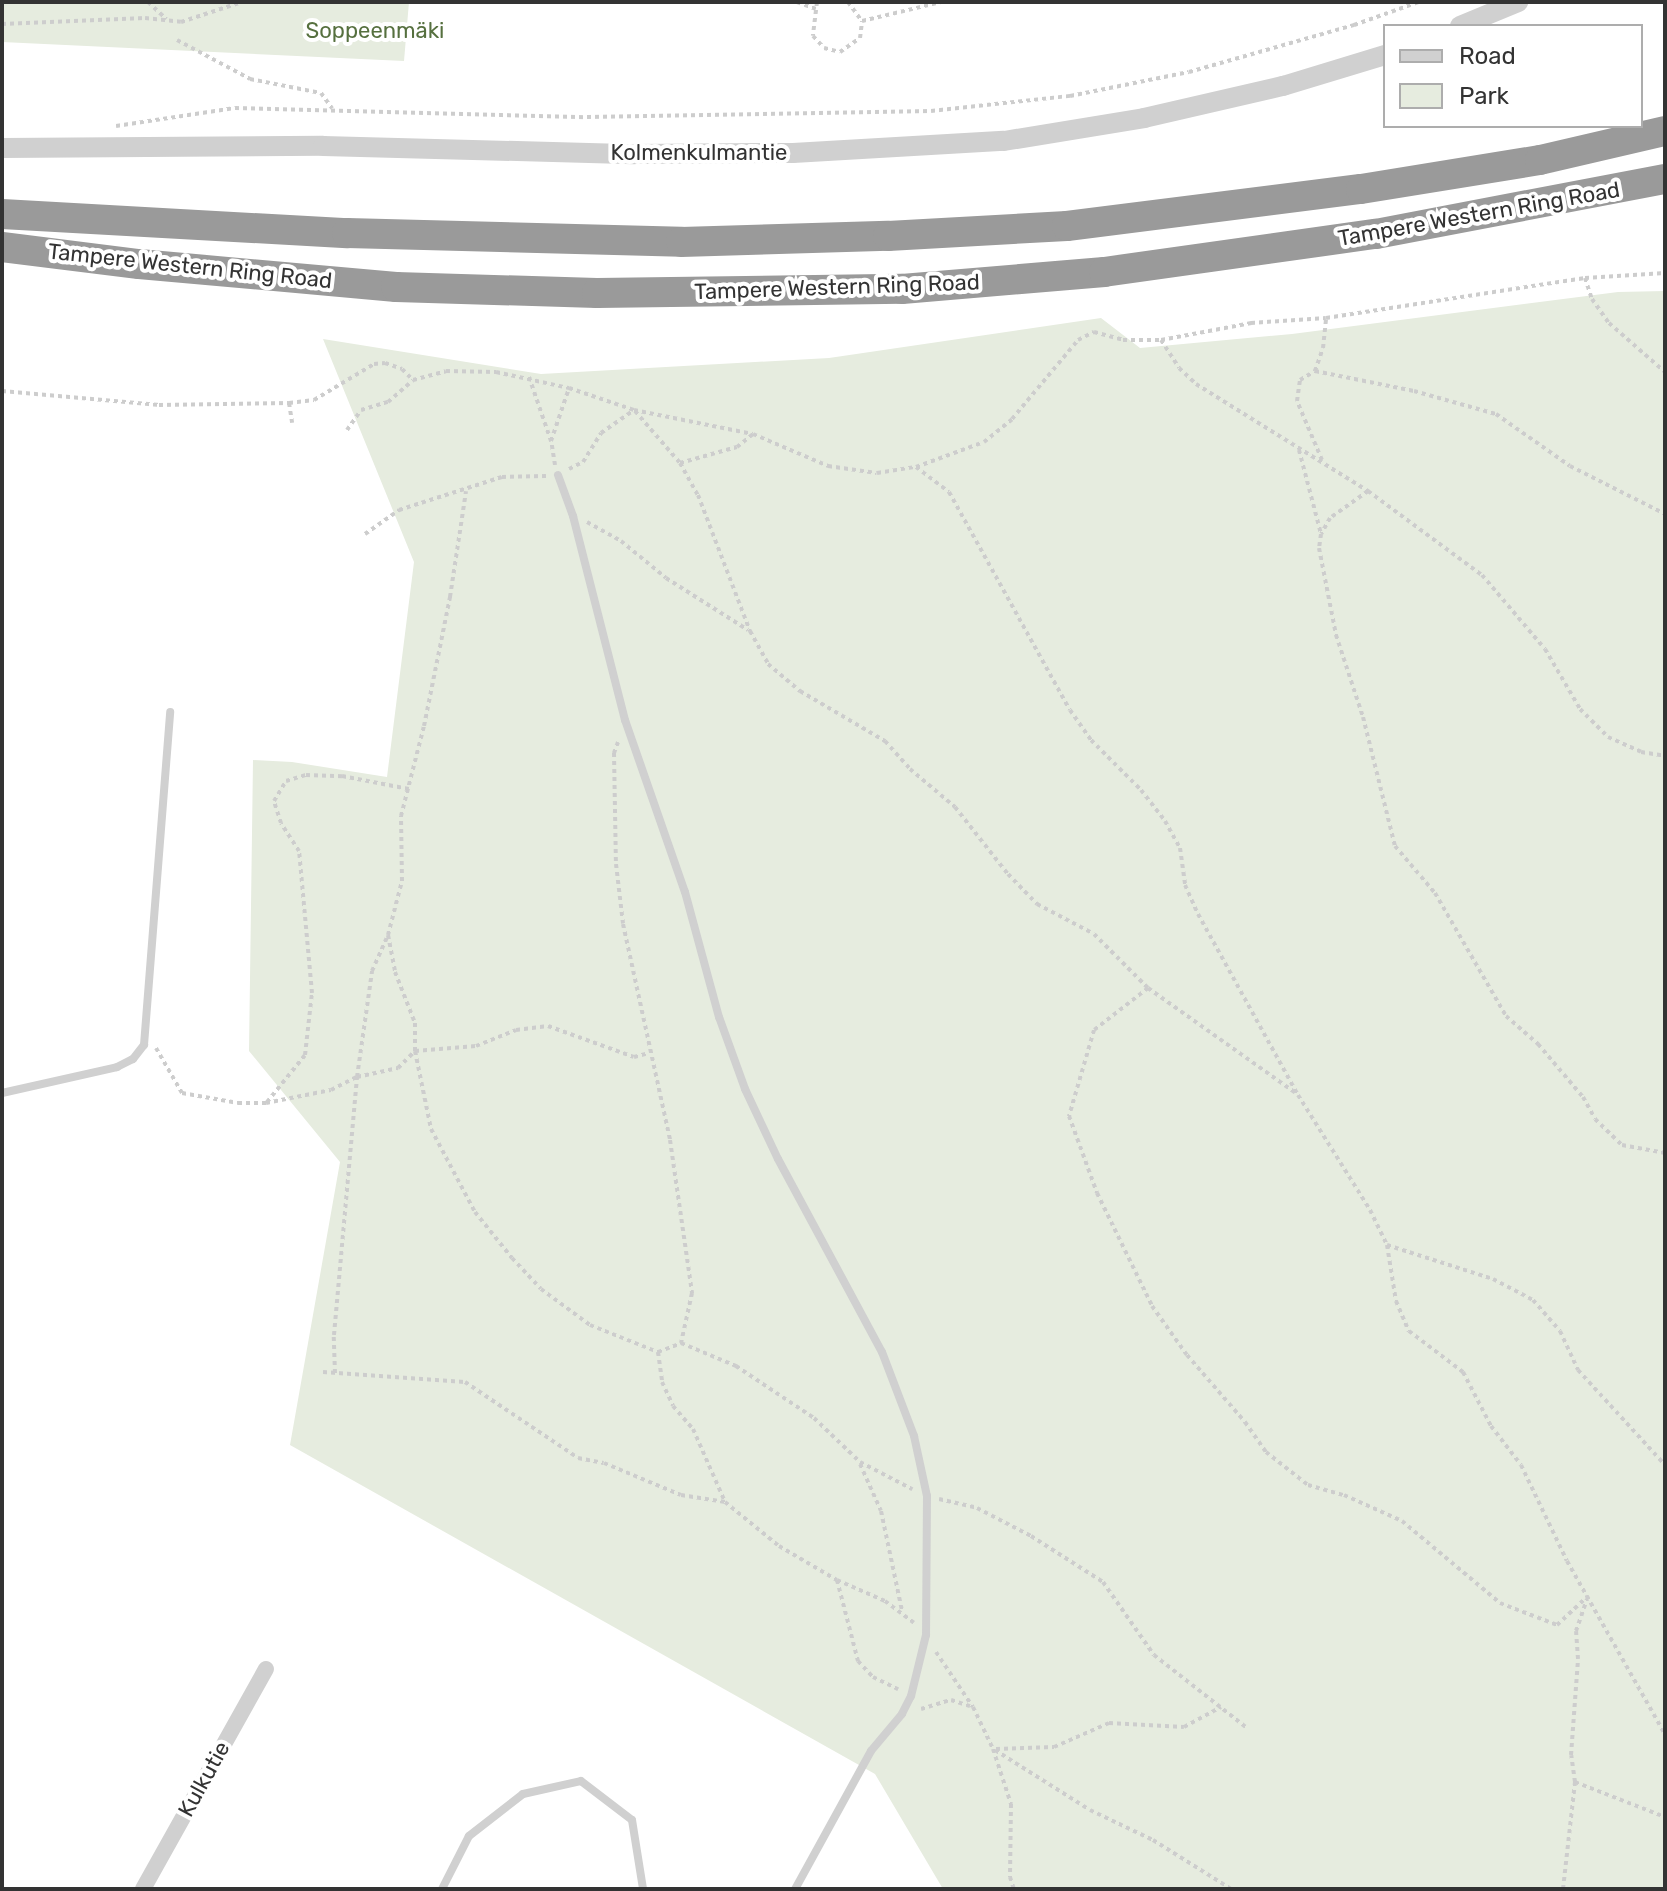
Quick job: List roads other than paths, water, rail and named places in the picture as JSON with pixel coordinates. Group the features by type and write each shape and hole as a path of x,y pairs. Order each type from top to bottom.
{"highway":[{"name":"Tampere Western Ring Road","path":"2,214 347,233 681,242 888,236 1067,226 1361,189 1540,160 1665,131"},
{"name":"Tampere Western Ring Road","path":"2,247 139,264 396,287 597,293 902,289 1104,272 1361,236 1665,179"}],"street":[{"path":"1465,24 1518,2"},
{"name":"Kolmenkulmantie","path":"2,148 323,146 634,154 777,154 1004,141 1144,118 1283,86 1383,56"},
{"name":"Kulkutie","path":"143,1889 266,1669"}],"lane":[{"path":"558,475 573,516 625,720 685,892 719,1017 745,1089 784,1172 882,1352 914,1436 927,1496 926,1635 911,1696 902,1714 871,1751 795,1889"},
{"path":"2,1093 117,1067 133,1059 144,1045 170,712"},
{"path":"442,1889 469,1836 523,1794 581,1781 632,1820 643,1889"}],"park label":[{"name":"Soppeenmäki","path":"375,31"}]}
